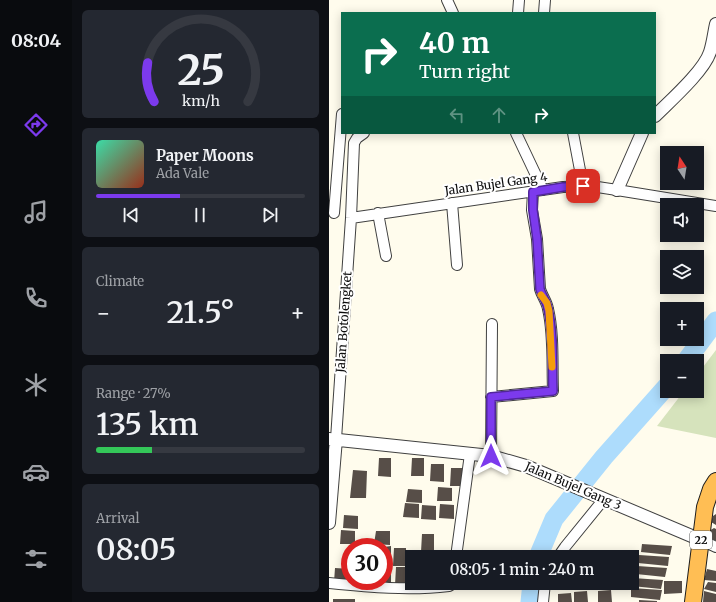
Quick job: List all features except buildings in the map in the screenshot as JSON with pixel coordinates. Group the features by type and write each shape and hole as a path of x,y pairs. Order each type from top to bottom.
{"highway":[{"name":"22","path":"693,602 705,507 711,489 716,481"}],"street":[{"path":"447,0 453,12"},
{"path":"518,12 519,0"},
{"path":"544,12 545,0"},
{"path":"656,115 697,73 705,62 710,52 716,24"},
{"path":"331,213 341,123"},
{"name":"Jalan Botolengket","path":"329,523 332,439 351,215 354,143 357,138 363,134"},
{"path":"491,397 553,391 550,320 547,303 542,296 540,289 537,239 533,210 543,190 516,134"},
{"path":"573,134 583,186"},
{"path":"617,190 642,134"},
{"name":"Jalan Bujel Gang 4","path":"331,213 351,215 378,213 563,187 583,186 716,206"},
{"path":"451,203 457,265"},
{"path":"378,213 386,256"},
{"path":"491,456 492,324"},
{"name":"Jalan Bujel Gang 3","path":"332,439 491,456 518,464 716,547"},
{"path":"457,550 470,454"},
{"path":"563,550 601,498"},
{"path":"329,584 405,589"},
{"path":"543,602 544,590"}],"green space":[{"path":"716,350 716,438 657,426 679,398 704,398 704,366"}],"waterway":[{"path":"691,354 716,321"},
{"path":"541,550 554,519 604,457 660,394"},
{"path":"530,602 531,590"}],"slow traffic":[{"path":"541,295 547,303 549,311 552,367"}],"route":[{"path":"491,456 491,397 553,391 550,320 547,303 542,296 540,289 537,239 533,217 533,192 563,187 583,186"}]}
